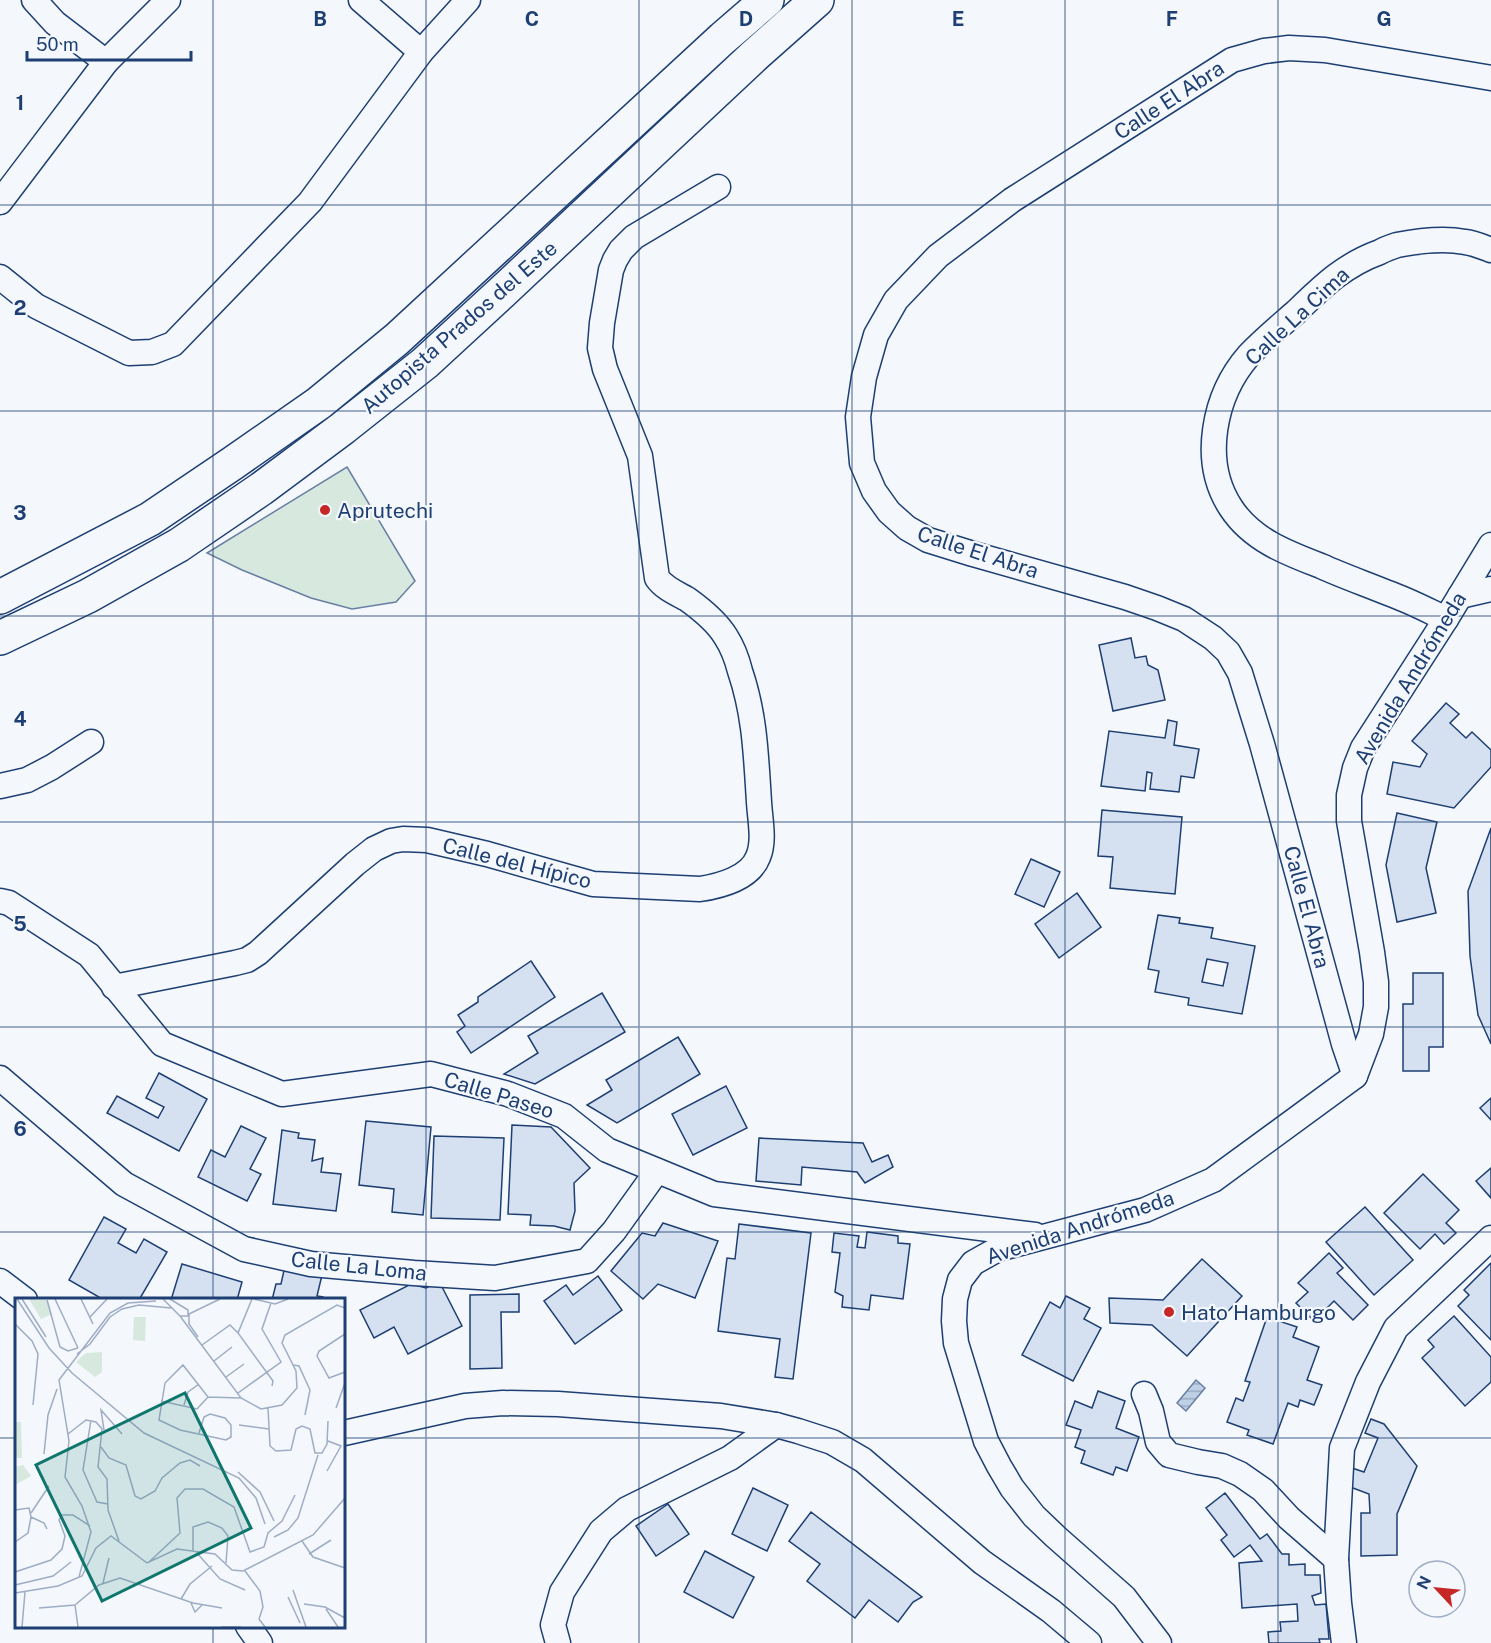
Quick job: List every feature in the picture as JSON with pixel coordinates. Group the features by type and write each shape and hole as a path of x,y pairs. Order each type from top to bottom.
{"highway":[{"name":"Autopista Prados del Este","path":"0,597 150,519 319,403 397,339 766,0"},
{"name":"Autopista Prados del Este","path":"0,638 88,596 179,545 261,489 343,428 425,363 817,0"}],"street":[{"path":"34,0 55,23 106,62"},
{"path":"0,202 106,62 168,0"},
{"path":"361,0 421,52"},
{"path":"0,277 36,306 129,353 152,352 173,344 310,202 421,52 468,0"},
{"name":"Calle El Abra","path":"1355,1076 1344,1044 1262,744 1240,673 1228,652 1213,638 1184,619 1157,608 928,540 908,528 889,512 874,491 862,463 858,417 864,377 876,335 896,300 938,256 1012,200 1232,60 1289,48 1325,50 1491,78"},
{"name":"Calle del Hípico","path":"114,987 247,960 258,953 361,859 374,849 391,841 414,838 427,840 487,854 593,884 700,889 716,887 733,880 748,871 758,858 762,841 755,734 748,694 734,651 725,635 700,609 664,586 657,578 640,456 605,369 600,348 611,270 621,250 634,237 718,187"},
{"name":"Calle La Cima","path":"1446,619 1392,594 1277,549 1258,536 1231,508 1223,492 1213,451 1216,424 1234,377 1249,356 1341,271 1365,257 1396,245 1436,241 1465,242 1491,250"},
{"name":"Avenida Andrómeda","path":"1160,1643 1124,1597 1034,1516 1012,1488 986,1441 956,1343 955,1299 960,1280 973,1263 998,1249 1145,1210 1213,1180 1355,1076 1371,1034 1376,1007 1376,982 1349,821 1348,795 1363,748 1491,545"},
{"path":"1460,596 1491,589"},
{"path":"0,786 27,780 91,742"},
{"name":"Calle Paseo","path":"0,901 9,903 89,955 162,1044 282,1094 431,1074 508,1094 564,1116 607,1150 714,1194 1044,1236"},
{"name":"Calle La Loma","path":"0,1078 124,1184 244,1249 311,1264 495,1278 588,1261 614,1231 657,1171"},
{"path":"1344,1643 1338,1603 1336,1559 1342,1448 1368,1382 1396,1328 1491,1238"},
{"path":"0,1281 25,1298"},
{"path":"1144,1394 1151,1411 1158,1442 1169,1455 1222,1466 1240,1474 1263,1490 1289,1518 1336,1559"},
{"path":"345,1433 465,1406 503,1404 558,1404 678,1412 776,1425 832,1442 863,1460 982,1562 1051,1611 1089,1643"},
{"path":"558,1643 553,1625 562,1592 601,1531 627,1509 730,1458 776,1425"},
{"path":"249,1628 260,1643"}],"shaded area":[{"name":"Aprutechi","path":"347,467 415,581 396,602 352,609 311,598 207,553"}],"water":[{"path":"1196,1380 1205,1388 1186,1411 1177,1403"}],"building":[{"path":"1131,638 1135,658 1146,656 1148,665 1158,670 1165,700 1113,711 1099,645"},
{"path":"1446,703 1459,714 1450,723 1466,738 1472,732 1491,750 1491,767 1454,808 1387,794 1393,762 1420,767 1427,754 1412,741"},
{"path":"1168,720 1177,722 1174,745 1199,749 1194,778 1181,776 1179,792 1150,789 1152,773 1147,772 1145,791 1101,786 1109,731 1165,738"},
{"path":"1102,810 1182,817 1175,894 1110,888 1113,857 1098,856"},
{"path":"1397,813 1437,822 1426,868 1436,913 1397,922 1386,865"},
{"path":"1491,828 1491,1044 1478,1015 1470,956 1468,891"},
{"path":"1031,859 1060,872 1044,907 1015,894"},
{"path":"1077,893 1101,927 1059,958 1035,924"},
{"path":"1158,915 1180,918 1179,923 1213,928 1211,938 1255,946 1242,1014 1188,1005 1189,998 1155,992 1159,971 1148,969","holes":["1207,959 1228,963 1223,986 1202,982"]},
{"path":"531,961 555,997 471,1053 457,1032 465,1026 458,1015 478,1002 478,997"},
{"path":"1413,973 1443,973 1443,1047 1429,1047 1429,1071 1403,1071 1403,1004 1413,1004"},
{"path":"602,993 625,1032 535,1084 504,1074 538,1053 528,1036"},
{"path":"678,1037 700,1074 617,1123 587,1105 612,1090 606,1080"},
{"path":"159,1073 207,1099 179,1151 107,1113 117,1096 158,1118 164,1107 146,1098"},
{"path":"726,1086 747,1128 693,1155 672,1114"},
{"path":"1491,1098 1491,1120 1480,1108"},
{"path":"366,1121 431,1127 423,1215 392,1212 394,1189 359,1185"},
{"path":"512,1125 551,1127 590,1168 574,1183 575,1211 570,1230 554,1226 530,1225 531,1215 508,1214"},
{"path":"241,1126 266,1138 250,1169 261,1174 247,1201 198,1177 211,1150 225,1157"},
{"path":"282,1130 299,1133 298,1138 315,1140 312,1161 323,1158 321,1172 341,1174 336,1211 273,1204"},
{"path":"434,1136 504,1138 500,1220 431,1218"},
{"path":"759,1138 863,1143 872,1162 888,1155 893,1167 865,1183 857,1172 802,1167 801,1185 756,1181"},
{"path":"1491,1168 1491,1198 1476,1181"},
{"path":"1423,1174 1459,1210 1446,1223 1456,1233 1444,1244 1435,1234 1420,1249 1384,1213"},
{"path":"1365,1207 1413,1260 1374,1295 1326,1242"},
{"path":"104,1217 126,1229 118,1243 136,1253 144,1239 167,1252 140,1298 100,1298 69,1280"},
{"path":"663,1223 718,1241 695,1298 658,1284 643,1299 611,1271 642,1233 655,1236"},
{"path":"739,1224 811,1233 793,1379 775,1377 780,1339 718,1331 727,1258 735,1259"},
{"path":"867,1232 898,1236 898,1243 910,1244 903,1299 871,1295 869,1310 842,1307 843,1296 835,1292 840,1253 832,1252 834,1233 859,1236 857,1247 865,1248"},
{"path":"1329,1253 1343,1268 1337,1273 1368,1305 1353,1320 1334,1301 1314,1321 1296,1303 1308,1292 1298,1283"},
{"name":"Hato Hamburgo","path":"1202,1259 1242,1296 1187,1356 1152,1325 1110,1323 1109,1298 1163,1300"},
{"path":"1491,1263 1491,1340 1458,1306 1469,1295 1464,1290"},
{"path":"182,1264 242,1282 238,1298 172,1298"},
{"path":"285,1266 322,1275 317,1296 323,1298 272,1298 276,1284 281,1284"},
{"path":"598,1276 622,1310 575,1344 544,1301 566,1285 573,1295"},
{"path":"439,1281 462,1326 408,1354 394,1327 374,1338 360,1310 411,1284 426,1288"},
{"path":"519,1294 519,1312 501,1312 502,1368 470,1369 470,1295"},
{"path":"1066,1296 1090,1308 1084,1319 1101,1328 1073,1381 1022,1355 1050,1302 1060,1308"},
{"path":"1454,1316 1491,1357 1491,1382 1465,1406 1422,1358 1434,1347 1428,1340"},
{"path":"1267,1317 1297,1327 1293,1337 1319,1347 1307,1380 1322,1385 1314,1405 1300,1400 1298,1407 1288,1403 1273,1444 1247,1435 1249,1430 1227,1422 1236,1398 1243,1401 1250,1382 1245,1381"},
{"path":"1098,1391 1125,1401 1116,1428 1139,1437 1127,1471 1116,1467 1113,1475 1081,1463 1085,1451 1075,1447 1081,1430 1066,1425 1075,1401 1092,1408"},
{"path":"1371,1419 1384,1424 1417,1466 1397,1514 1397,1555 1361,1556 1361,1513 1370,1513 1369,1494 1345,1485 1352,1468 1364,1472 1378,1438 1365,1433"},
{"path":"753,1488 788,1505 767,1551 732,1534"},
{"path":"1225,1493 1260,1539 1267,1534 1282,1554 1289,1554 1289,1565 1305,1564 1305,1575 1320,1575 1321,1593 1312,1596 1315,1605 1326,1604 1329,1639 1319,1639 1320,1643 1269,1643 1268,1632 1281,1631 1280,1622 1298,1621 1297,1604 1242,1608 1239,1563 1262,1561 1250,1545 1234,1557 1221,1540 1227,1535 1206,1508"},
{"path":"668,1504 689,1534 656,1556 636,1526"},
{"path":"811,1512 922,1597 913,1602 898,1622 869,1600 855,1618 807,1581 820,1564 789,1541"},
{"path":"705,1551 754,1577 733,1618 684,1592"}],"place":[{"name":"Aprutechi","path":"325,510"},
{"name":"Hato Hamburgo","path":"1169,1312"}]}
